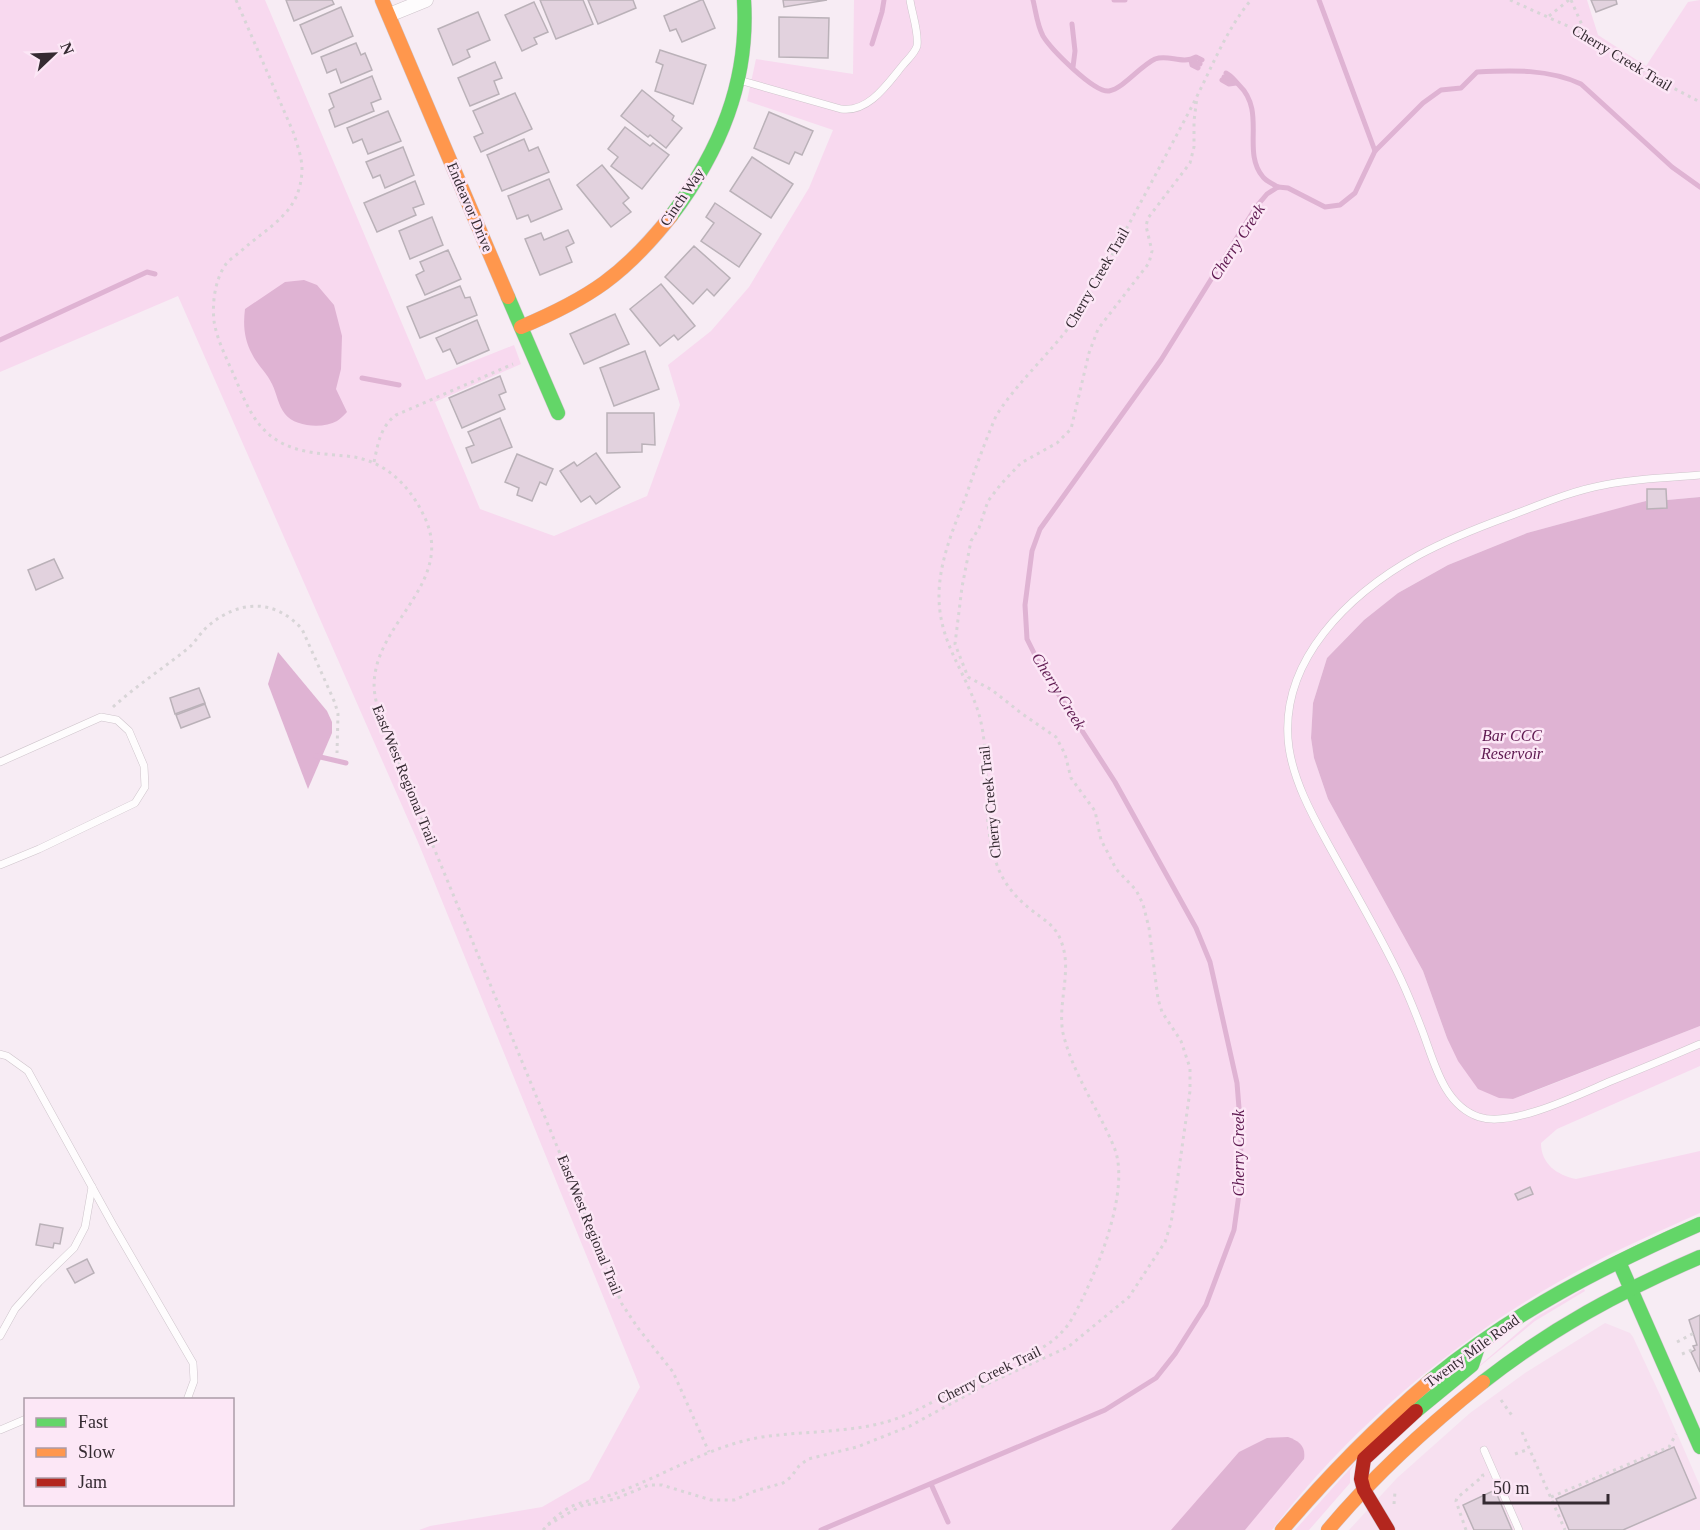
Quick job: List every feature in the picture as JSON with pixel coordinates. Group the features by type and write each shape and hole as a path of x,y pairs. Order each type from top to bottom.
{"main road":[{"name":"Endeavor Drive","path":"382,0 558,413"},
{"name":"Cinch Way","path":"521,327 559,311 596,290 626,268 669,218 706,160 727,119 739,80 746,33 744,0"},
{"name":"Twenty Mile Road","path":"1282,1530 1320,1485 1382,1423 1479,1344 1554,1295 1700,1224"},
{"path":"1328,1530 1418,1436 1497,1372 1576,1318 1631,1288 1700,1257"},
{"path":"1619,1262 1700,1447"},
{"path":"1388,1530 1364,1490 1361,1479 1364,1459 1414,1412 1472,1365 1479,1344"}],"street":[{"path":"389,15 426,0"}],"lane":[{"path":"739,80 841,109 847,110 861,106 882,91 916,50 917,41 910,0"},
{"path":"1700,475 1618,482 1575,492 1456,537 1406,562 1360,595 1337,617 1310,653 1297,679 1287,727 1293,764 1311,811 1395,967 1446,1090 1465,1109 1477,1116 1489,1119 1517,1116 1561,1102 1700,1044"},
{"path":"0,762 101,717 117,720 129,731 144,765 145,787 135,803 0,865"},
{"path":"0,1054 7,1056 28,1071 193,1363 194,1381 188,1398"},
{"path":"0,1336 15,1309 74,1248 85,1227 92,1187"},
{"path":"0,1430 24,1420"},
{"path":"1484,1450 1519,1530"}],"path":[{"name":"East/West Regional Trail","path":"236,0 294,134 302,170 293,205 281,219 226,264 213,299 214,322 221,346 251,414 264,430 280,442 297,448 374,462 392,472 409,491 425,517 431,539 430,562 426,578 382,651 375,674 375,699 382,722 622,1304 677,1378 709,1452"},
{"name":"Cherry Creek Trail","path":"544,1528 564,1509 574,1504 621,1492 709,1452 762,1437 874,1425 922,1408 988,1372 1040,1350 1056,1339 1073,1318 1104,1243 1114,1210 1119,1184 1116,1152 1080,1081 1063,1033 1061,1005 1065,952 1061,940 1053,926 1031,910 1013,892 996,864 980,720 944,633 940,611 940,586 951,534 996,416 1077,316 1234,25 1251,0"},
{"name":"Cherry Creek Trail","path":"1510,0 1582,32 1658,80 1700,102"},
{"path":"1549,16 1570,0 1582,32"},
{"path":"544,1528 581,1506 615,1499 649,1485 662,1485 711,1500 734,1500 783,1483 808,1459 857,1447 910,1426 987,1384 1068,1347 1129,1297 1165,1242 1172,1223 1190,1085 1190,1068 1181,1041 1162,1012 1158,999 1149,928 1143,904 1136,890 1116,869 1108,855 1101,840 1095,811 1071,778 1065,754 1056,737 992,690 968,677 958,651 956,638 962,587 971,541 980,528 988,501 1000,484 1021,463 1057,443 1071,429 1089,353 1098,329 1149,263 1152,251 1146,226 1148,218 1183,172 1193,154 1197,95"},
{"path":"374,462 382,432 396,415 513,364"},
{"path":"101,717 131,691 189,648 217,619 240,608 267,606 281,611 302,629 331,691 338,714 337,753"},
{"path":"1677,1342 1694,1334"},
{"path":"1682,1354 1694,1349"},
{"path":"1501,1400 1513,1417"},
{"path":"1522,1432 1565,1530"},
{"path":"1551,1497 1669,1447 1676,1434"},
{"path":"1515,1454 1529,1449"},
{"path":"1466,1530 1456,1504 1457,1498 1483,1476 1480,1471 1486,1467"},
{"path":"1460,1515 1466,1512"}],"shaded area":[{"path":"0,0 265,0 426,380 514,345 521,364 435,402 480,509 554,536 647,496 680,405 668,365 711,331 749,287 809,188 833,130 747,101 756,59 853,74 854,0 1587,0 1598,35 1646,66 1688,2 1700,0 1700,497 1667,500 1667,508 1646,509 1646,501 1527,533 1448,565 1398,593 1364,620 1327,658 1313,703 1311,738 1314,758 1328,799 1423,971 1447,1038 1499,1098 1513,1099 1527,1094 1700,1026 1700,1066 1557,1129 1541,1143 1547,1163 1563,1175 1576,1179 1700,1151 1700,1213 1560,1281 1479,1332 1404,1391 1368,1423 1334,1457 1272,1530 419,1530 430,1526 542,1507 589,1480 640,1387 418,842 178,296 0,372"},
{"path":"1584,1289 1585,1291 1535,1321 1457,1385 1536,1317"},
{"path":"1605,1323 1630,1333 1661,1397 1700,1486 1700,1530 1349,1530 1397,1478 1470,1413 1525,1373"},
{"path":"1355,1463 1350,1471 1350,1483 1309,1530 1295,1530"}],"water":[{"path":"304,280 317,285 334,305 342,336 341,369 336,389 347,412 331,424 317,426 295,422 285,414 270,380 247,343 244,321 245,309 285,282"},
{"name":"Bar CCC Reservoir","path":"1700,497 1700,1026 1513,1099 1499,1098 1478,1089 1458,1061 1447,1038 1423,971 1328,799 1314,758 1311,738 1313,703 1327,658 1364,620 1398,593 1448,565 1527,533 1634,504 1646,501 1647,509 1666,508 1667,500"},
{"path":"278,652 327,711 332,722 332,733 308,789 268,684"},
{"path":"1288,1437 1301,1445 1304,1459 1245,1530 1171,1530 1239,1452 1267,1438"}],"building":[{"path":"286,0 332,0 334,4 294,21"},
{"path":"540,0 583,0 593,24 556,39"},
{"path":"588,0 633,0 636,8 598,24"},
{"path":"701,0 715,28 682,42 676,29 670,31 664,16"},
{"path":"783,0 827,0 784,7"},
{"path":"1591,0 1616,0 1617,4 1596,12"},
{"path":"534,2 548,32 534,38 537,44 522,51 505,15"},
{"path":"341,7 353,36 312,54 300,25"},
{"path":"478,12 490,40 467,50 470,57 453,65 438,29"},
{"path":"779,17 829,18 828,58 779,57"},
{"path":"356,43 361,55 365,53 372,70 341,83 336,69 327,73 321,57"},
{"path":"660,50 706,65 693,104 655,91 663,65 656,62"},
{"path":"495,62 502,78 494,81 499,94 470,106 458,78"},
{"path":"372,76 381,99 371,103 374,111 335,127 329,110 334,107 329,94"},
{"path":"642,90 674,116 672,120 682,128 666,148 621,116"},
{"path":"515,93 532,129 481,152 474,137 483,133 473,111"},
{"path":"388,111 401,141 368,154 362,139 353,143 347,128"},
{"path":"769,112 813,131 802,155 795,152 789,164 754,148"},
{"path":"625,127 650,146 653,143 669,155 642,189 611,166 618,157 608,149"},
{"path":"524,139 529,151 538,147 549,172 502,191 487,155"},
{"path":"403,147 414,175 385,188 380,175 373,178 366,162"},
{"path":"752,157 793,184 771,218 730,191"},
{"path":"602,165 629,198 623,203 631,212 611,227 577,185"},
{"path":"549,179 562,209 531,222 528,215 517,219 508,196"},
{"path":"415,181 424,204 413,208 416,215 377,232 364,203"},
{"path":"715,203 761,234 739,267 701,241 714,223 706,217"},
{"path":"432,217 443,245 410,259 399,231"},
{"path":"568,230 574,243 566,247 572,262 540,275 525,239 541,233 544,240"},
{"path":"694,246 730,278 714,296 707,289 693,304 665,277"},
{"path":"448,250 461,279 425,295 416,275 424,271 420,262"},
{"path":"661,284 695,326 678,340 674,335 660,346 630,309"},
{"path":"460,286 465,298 470,297 477,315 420,338 407,307"},
{"path":"615,314 629,344 584,364 570,334"},
{"path":"477,320 489,350 457,364 450,349 443,352 436,338"},
{"path":"645,351 659,389 614,406 600,368"},
{"path":"500,376 506,392 499,395 505,409 462,428 449,398"},
{"path":"607,413 654,413 655,445 642,444 642,452 607,453"},
{"path":"500,418 512,447 472,463 466,448 474,445 468,432"},
{"path":"596,453 620,487 596,504 590,496 581,502 560,471 574,462 577,466"},
{"path":"517,454 553,469 546,485 540,482 532,501 517,495 519,488 505,482"},
{"path":"1647,489 1666,489 1667,508 1647,509"},
{"path":"54,559 63,578 36,590 28,570"},
{"path":"199,688 205,703 175,714 170,698"},
{"path":"205,704 210,717 181,728 176,715"},
{"path":"1530,1187 1533,1194 1518,1200 1515,1194"},
{"path":"40,1224 63,1228 60,1244 54,1243 53,1248 36,1245"},
{"path":"87,1259 94,1273 75,1283 67,1269"},
{"path":"1700,1315 1700,1372 1691,1352 1695,1350 1693,1346 1697,1345 1689,1320"},
{"path":"1674,1447 1696,1498 1623,1530 1569,1530 1556,1499"},
{"path":"1495,1490 1512,1530 1474,1530 1463,1505"}],"waterway":[{"path":"872,44 884,0"},
{"path":"1033,0 1043,36 1063,60 1102,90 1115,89 1155,59 1186,60 1196,57 1202,60"},
{"path":"1114,0 1125,0"},
{"path":"1319,0 1375,151"},
{"path":"1072,24 1075,51 1073,67"},
{"path":"1191,60 1192,65 1198,68"},
{"path":"1191,60 1200,64"},
{"name":"Cherry Creek","path":"821,1530 1105,1410 1156,1378 1175,1354 1206,1305 1234,1230 1240,1187 1241,1133 1237,1083 1210,962 1196,928 1115,782 1041,667 1027,639 1025,605 1032,551 1040,529 1161,360 1256,207 1267,194 1278,187 1288,188 1325,207 1340,205 1355,193 1375,151 1423,103 1441,90 1461,88 1477,72 1530,72 1569,79 1581,84 1672,167 1700,187"},
{"path":"1226,73 1247,96 1251,107 1257,167 1264,178 1278,187"},
{"path":"1224,77 1234,82"},
{"path":"1222,80 1229,84 1236,83"},
{"path":"0,340 147,272 155,274"},
{"path":"362,378 399,385"},
{"path":"316,756 346,763"},
{"path":"931,1484 948,1522"}],"traffic: fast":[{"path":"671,216 704,166 728,114 742,59 744,0"},
{"path":"508,297 558,413"},
{"path":"1431,1380 1526,1312 1594,1274 1700,1224"},
{"path":"1483,1382 1587,1312 1700,1257"},
{"path":"1619,1262 1700,1447"},
{"path":"1416,1411 1472,1365 1479,1344"}],"traffic: slow":[{"path":"382,0 508,297"},
{"path":"521,327 567,306 604,283 637,254 671,216"},
{"path":"1282,1530 1354,1452 1431,1380"},
{"path":"1328,1530 1402,1452 1483,1382"}],"traffic: jam":[{"path":"1388,1530 1364,1490 1361,1479 1364,1459 1416,1411"}]}
